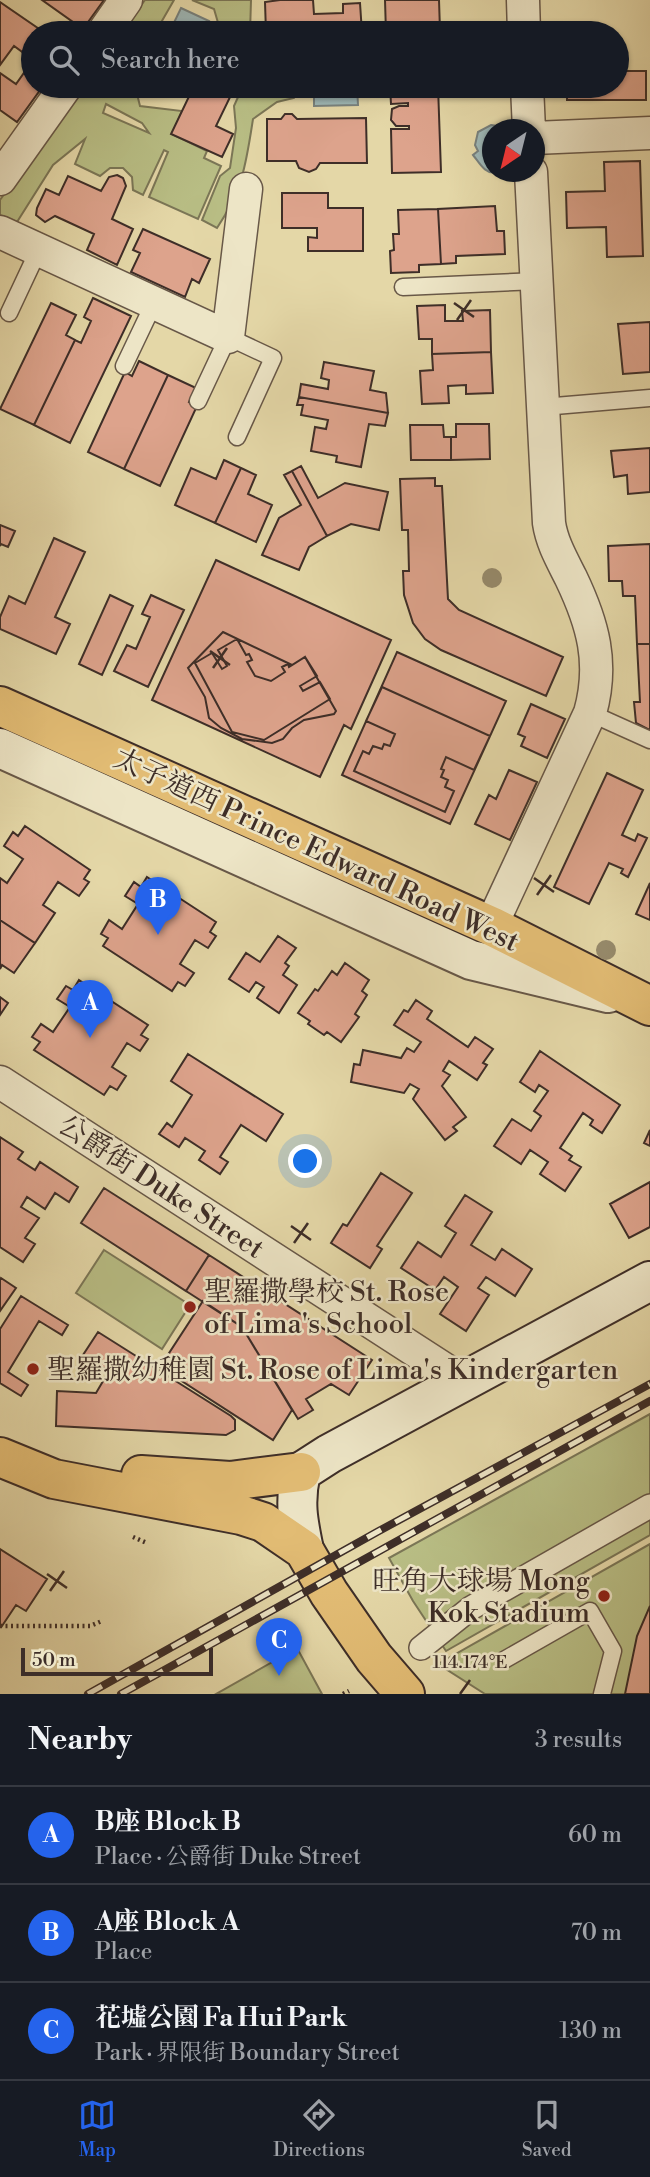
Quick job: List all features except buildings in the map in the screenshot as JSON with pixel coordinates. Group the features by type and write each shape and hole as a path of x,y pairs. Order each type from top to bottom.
{"main road":[{"name":"太子道西 Prince Edward Road West","path":"0,706 491,926 640,1002"},
{"path":"0,1457 54,1479 253,1518 281,1533 304,1550 329,1593 374,1658 405,1694"},
{"path":"96,1489 125,1474 230,1480 301,1472"}],"street":[{"path":"111,21 126,0"},
{"path":"523,0 524,21"},
{"path":"0,179 57,98"},
{"path":"528,98 528,119"},
{"path":"545,138 650,134"},
{"path":"491,926 590,713 597,685 596,649 583,606 552,540 532,182"},
{"path":"0,232 228,337 246,189"},
{"name":"太子道西 Prince Edward Road West","path":"9,760 471,960 640,1002"},
{"name":"公爵街 Duke Street","path":"0,1082 464,1382"},
{"path":"304,1550 296,1508 301,1472 329,1454 650,1281"},
{"path":"421,1648 471,1608 650,1506"}],"lane":[{"path":"9,313 39,249"},
{"path":"403,287 537,281"},
{"path":"124,366 154,303"},
{"path":"198,401 228,337 273,358 237,437"},
{"path":"543,407 650,398"},
{"path":"590,713 650,740"},
{"path":"504,1660 590,1611 613,1651 602,1694"}],"path":[{"path":"133,1537 147,1543"},
{"path":"0,1626 78,1627 102,1621"},
{"path":"343,1694 349,1691"}],"green space":[{"path":"145,0 174,0 162,21 130,21"},
{"path":"192,0 251,0 250,21 218,21 214,9"},
{"path":"74,98 138,98 140,106 182,111 172,134 207,151 204,158 221,166 198,219 149,197 168,152 164,150 143,195 133,190 132,177 123,168 110,168 100,176 75,164 85,139 53,165 17,222 0,215 0,200","holes":["106,104 142,123 149,133 103,113"]},
{"path":"238,98 294,98 277,102 253,119 242,176 233,201 217,228 202,220 220,176 230,168 236,128 234,106"},
{"path":"104,1250 190,1305 162,1349 76,1293"},
{"path":"650,1414 650,1535 446,1651 389,1558"},
{"name":"旺角大球場 Mong Kok Stadium","path":"650,1544 650,1694 485,1694 438,1664"},
{"path":"297,1648 322,1694 216,1694"}],"water":[{"path":"181,8 209,21 175,21"},
{"path":"314,98 358,98 358,105 314,106"},
{"path":"482,130 482,166 473,155 478,151 475,145 478,132"}],"railway":[{"path":"88,1694 377,1532 650,1384"},
{"path":"121,1694 650,1401"}],"place":[{"name":"A座 Block A","path":"158,935"},
{"name":"B座 Block B","path":"90,1038"},
{"name":"聖羅撒學校 St. Rose of Lima's School","path":"190,1307"},
{"name":"聖羅撒幼稚園 St. Rose of Lima's Kindergarten","path":"33,1369"},
{"name":"旺角大球場 Mong Kok Stadium","path":"604,1596"},
{"name":"花墟公園 Fa Hui Park","path":"279,1676"}]}
